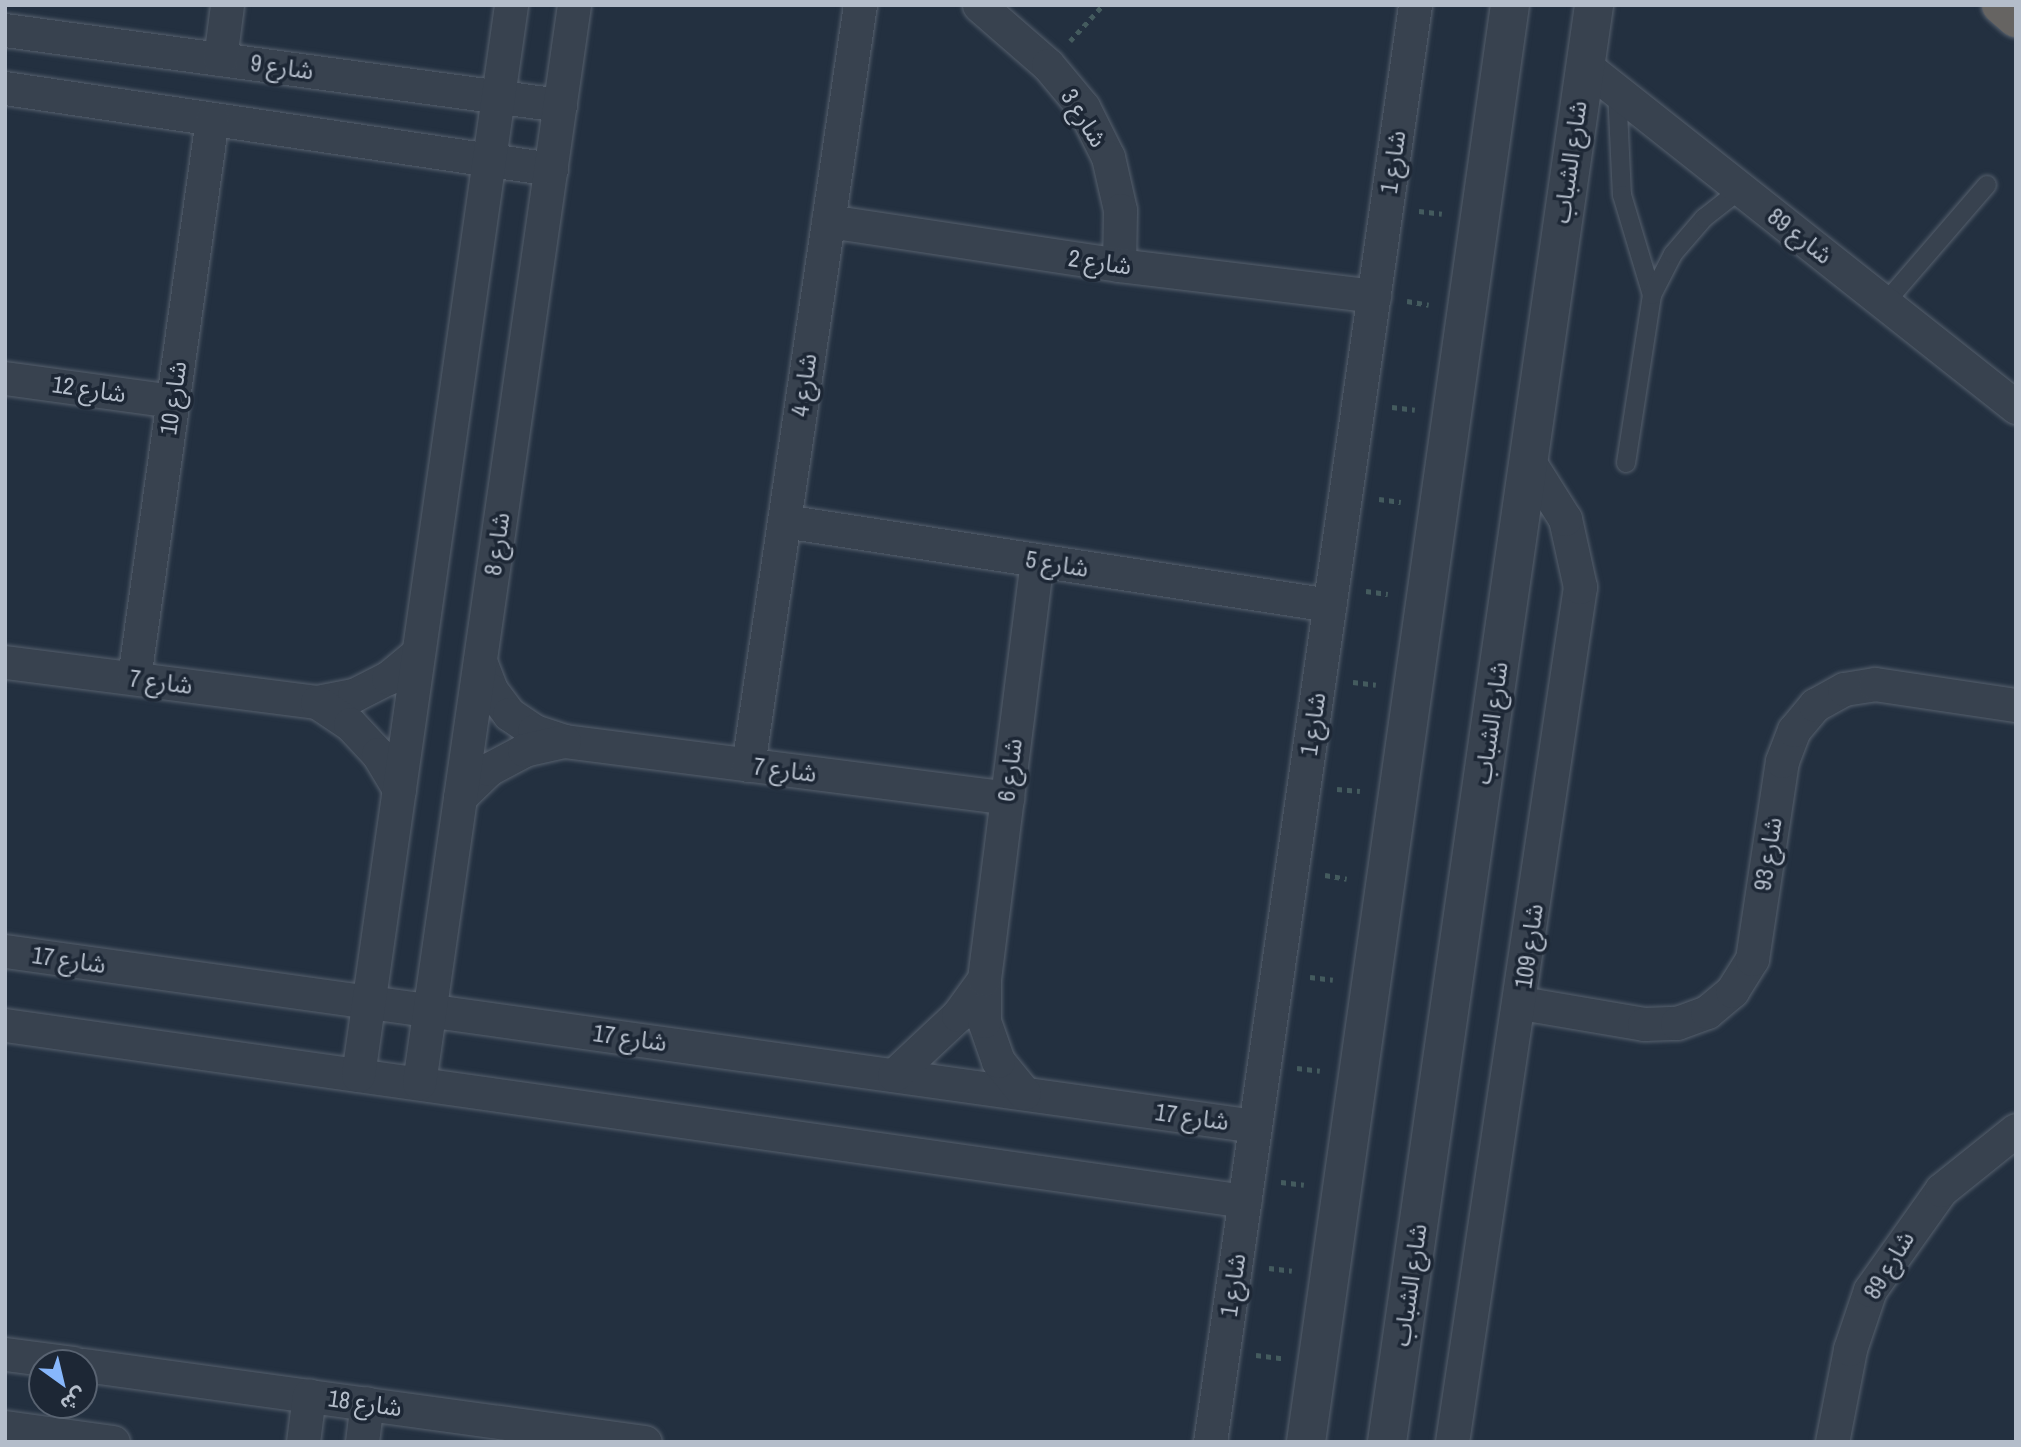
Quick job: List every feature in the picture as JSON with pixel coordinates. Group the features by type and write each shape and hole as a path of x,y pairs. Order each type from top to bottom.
{"highway":[{"path":"2001,5 2016,18"}],"street":[{"path":"220,59 227,5"},
{"path":"358,1075 511,5"},
{"name":"شارع 8","path":"419,1083 574,5"},
{"name":"شارع 4","path":"748,765 860,5"},
{"name":"شارع 3","path":"979,5 1048,65 1083,107 1108,157 1120,210 1119,265"},
{"name":"شارع 1","path":"1210,1442 1415,5"},
{"path":"1306,1442 1510,5"},
{"name":"شارع الشباب","path":"1387,1442 1594,5"},
{"name":"شارع 9","path":"5,30 559,105"},
{"name":"شارع 89","path":"1584,65 2016,407"},
{"path":"5,88 551,169"},
{"name":"شارع 10","path":"134,678 212,118"},
{"name":"شارع 2","path":"828,221 1119,265 1374,296"},
{"name":"شارع 12","path":"5,378 173,401"},
{"name":"شارع 109","path":"1452,1442 1521,1003 1580,587 1565,519 1528,460"},
{"name":"شارع 5","path":"784,521 1037,561 1331,596"},
{"name":"شارع 6","path":"1024,1093 993,1047 984,1021 984,979 1037,561"},
{"name":"شارع 7","path":"5,662 317,702 354,695 388,678 417,654"},
{"name":"شارع 7","path":"480,661 491,690 509,714 534,731 564,741 1007,798"},
{"name":"شارع 93","path":"1521,1003 1644,1024 1677,1023 1707,1012 1732,991 1752,959 1782,761 1794,730 1815,705 1844,689 1875,684 2016,705"},
{"name":"شارع 7","path":"317,702 350,724 378,754 399,789"},
{"name":"شارع 7","path":"460,797 489,769 524,750 564,741"},
{"name":"شارع 17","path":"5,951 1255,1126"},
{"name":"شارع 6","path":"894,1075 958,1015 984,979"},
{"path":"5,1024 358,1075 1246,1189"},
{"name":"شارع 89","path":"1832,1442 1850,1349 1870,1290 1941,1189 2016,1130"},
{"path":"5,1354 28,1357"},
{"name":"شارع 18","path":"98,1366 645,1442"},
{"path":"303,1442 309,1395"},
{"path":"362,1442 367,1404"},
{"path":"5,1427 113,1442"}],"lane":[{"path":"1617,90 1622,195 1652,295"},
{"path":"1885,303 1987,185"},
{"path":"1626,463 1652,295 1674,254 1696,227 1741,189"}],"path":[{"path":"1048,65 1103,5"},
{"path":"1331,596 1427,599"},
{"path":"1319,678 1415,689"},
{"path":"1246,1189 1343,1190"},
{"path":"1236,1263 1331,1276"}]}
